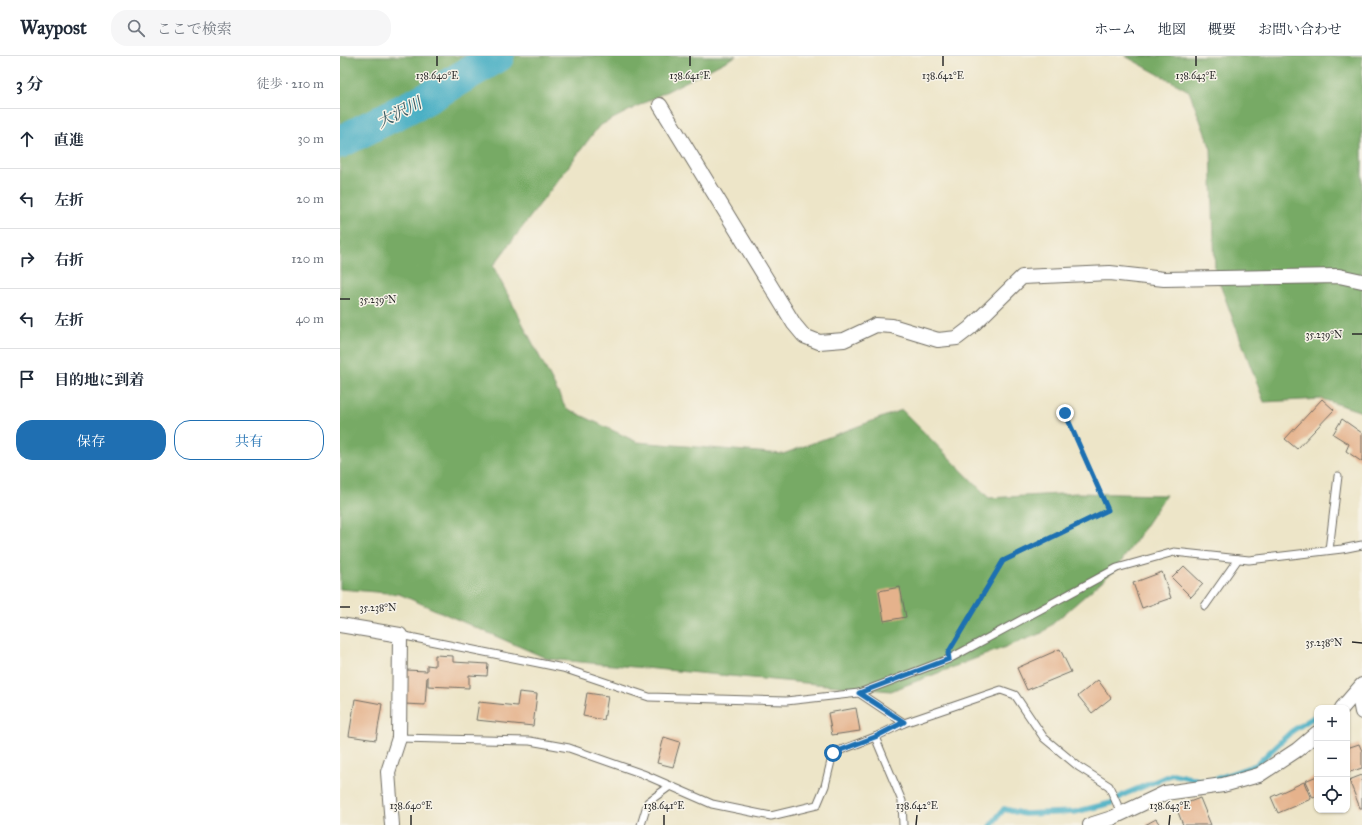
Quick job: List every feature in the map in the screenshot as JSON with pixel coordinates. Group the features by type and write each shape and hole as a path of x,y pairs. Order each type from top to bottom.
{"street":[{"path":"660,104 794,324 804,336 819,342 844,340 876,325 892,326 938,340 957,338 970,328 1022,278 1110,274 1164,279 1339,276 1362,281"},
{"path":"340,625 400,635 399,738 388,772 392,825"},
{"path":"1345,705 1360,688"},
{"path":"1360,688 1362,712"},
{"path":"1090,825 1165,793 1223,784 1259,775 1298,750 1314,736"}],"lane":[{"path":"1329,550 1338,476"},
{"path":"400,635 562,668 649,697 786,701 859,693 949,659 1117,568 1174,552 1249,560 1362,545"},
{"path":"1205,606 1238,559"},
{"path":"399,738 530,741 569,748 643,774 712,804 771,816 817,805 825,786 833,753 875,737 904,722 1001,690 1015,695 1044,738 1079,766 1109,786 1121,813"},
{"path":"859,693 904,722"},
{"path":"875,737 902,801 904,825"},
{"path":"641,825 648,802 670,786"}],"path":[{"path":"949,659 948,653 1003,561 1108,510 1065,413"}],"green space":[{"path":"340,56 736,56 599,126 493,266 566,408 637,442 783,454 902,410 989,498 1077,493 1166,495 1117,568 1042,633 891,691 548,659 399,594 340,589"},
{"path":"1125,56 1362,56 1362,412 1322,399 1264,402 1215,271 1211,149 1189,91"}],"building":[{"path":"1322,399 1334,410 1297,449 1285,439"},
{"path":"1342,419 1362,433 1362,462 1346,451 1349,444 1333,434"},
{"path":"1184,566 1203,584 1191,597 1172,578"},
{"path":"1162,572 1171,598 1142,608 1133,583"},
{"path":"900,587 906,617 884,621 879,591"},
{"path":"1060,649 1071,672 1027,690 1017,668"},
{"path":"435,655 453,656 453,662 488,664 487,676 469,675 469,688 428,686 427,677 425,705 404,704 406,670 427,671 427,665 435,666"},
{"path":"1098,680 1111,698 1092,713 1078,696"},
{"path":"519,692 537,694 533,726 476,720 479,702 517,706"},
{"path":"587,693 608,696 604,720 583,716"},
{"path":"355,699 382,704 376,740 349,736"},
{"path":"856,708 860,731 832,735 828,713"},
{"path":"664,737 680,742 673,767 657,763"},
{"path":"1359,744 1362,751 1362,768 1350,772 1350,747"},
{"path":"1362,775 1362,808 1360,808 1350,780"},
{"path":"1314,777 1314,798 1313,798 1305,781"},
{"path":"1304,782 1311,799 1278,813 1271,797"},
{"path":"1200,798 1211,825 1183,825 1176,807"},
{"path":"1156,819 1160,825 1145,825"}],"waterway":[{"name":"大沢川","path":"340,142 425,99 498,56"},
{"path":"991,825 1004,809 1024,814 1075,812 1111,803 1125,794 1173,774 1207,782 1256,765 1292,731 1314,717"}],"route":[{"path":"833,753 875,737 904,722 859,693 949,659 948,653 1003,561 1108,510 1065,413"}]}
